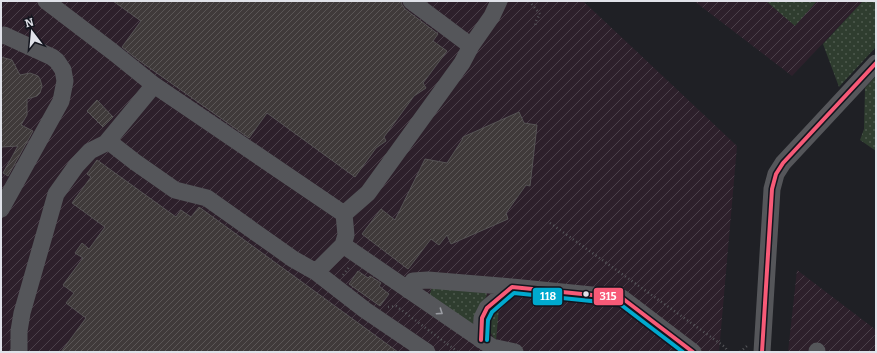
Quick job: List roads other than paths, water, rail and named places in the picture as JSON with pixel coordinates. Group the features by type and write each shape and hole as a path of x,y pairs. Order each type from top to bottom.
{"street":[{"path":"46,1 114,52 154,85 344,214"},
{"path":"411,1 471,46"},
{"path":"316,272 344,240 344,214 368,193 462,63 471,46 492,16 499,1"},
{"path":"1,36 4,35 52,57 63,70 65,81 61,101 1,209"},
{"path":"762,352 772,188 776,174 784,163 876,63"},
{"path":"19,352 19,331 22,313 56,194 76,166 90,151 108,141 154,85"},
{"path":"108,141 175,190 207,198 293,259 316,272 365,310 428,352"},
{"path":"344,240 369,248 389,264 410,285 481,340 492,347 515,352"},
{"path":"410,285 428,280 622,298 693,352"},
{"path":"481,340 482,318 487,308 512,287"}]}
